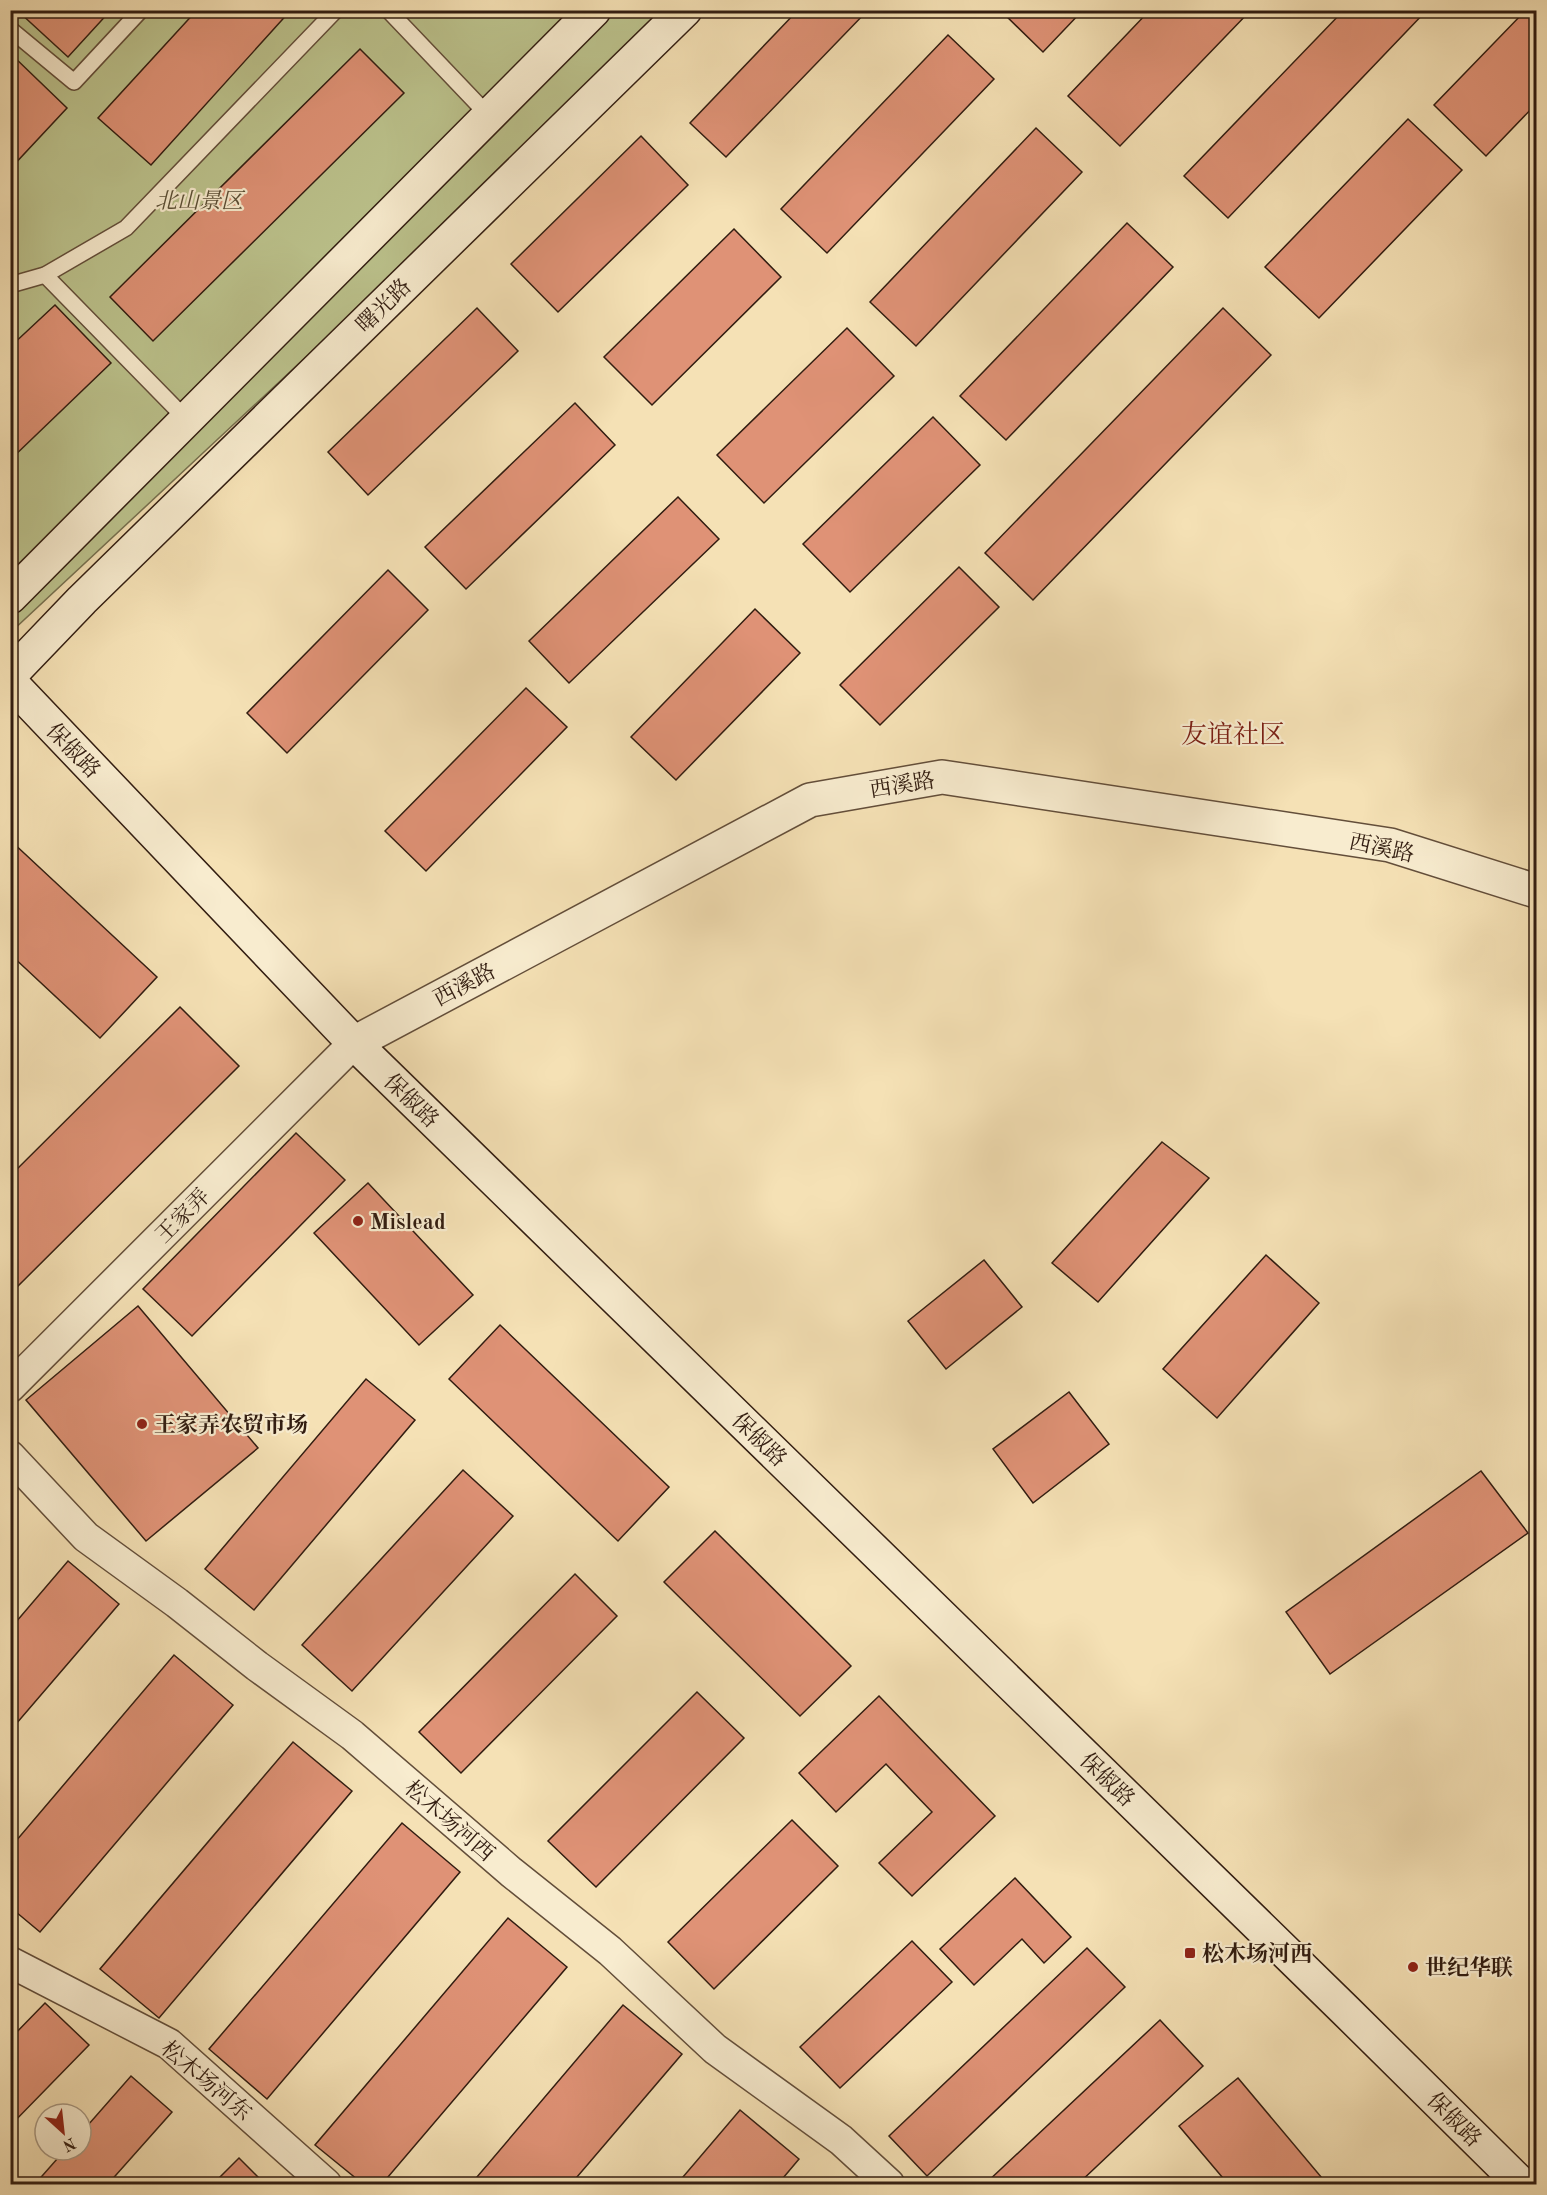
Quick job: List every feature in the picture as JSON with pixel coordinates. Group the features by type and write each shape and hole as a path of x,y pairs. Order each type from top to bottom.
{"main road":[{"path":"10,597 594,10"},
{"name":"曙光路","path":"10,675 82,600 685,10"},
{"name":"保俶路","path":"10,682 354,1043 1521,2184"},
{"name":"西溪路","path":"354,1043 810,800 942,777 1390,845 1536,891"}],"street":[{"name":"王家弄","path":"10,1388 354,1043"},
{"name":"松木场河西","path":"10,1456 86,1537 351,1735 511,1872 610,1951 715,2049 841,2140 890,2184"},
{"name":"松木场河东","path":"11,1963 169,2044 326,2184"}],"lane":[{"path":"10,29 74,82 141,10"},
{"path":"10,285 45,275 126,228 336,10"},
{"path":"388,10 489,116"},
{"path":"45,275 187,420"}],"green space":[{"name":"北山景区","path":"11,11 677,11 11,632"}],"building":[{"path":"21,10 111,10 68,57 19,12"},
{"path":"197,10 291,10 151,165 98,118"},
{"path":"798,10 868,10 726,157 690,123"},
{"path":"1000,10 1083,10 1043,52"},
{"path":"1150,10 1251,10 1120,146 1068,96"},
{"path":"1344,10 1427,10 1228,218 1184,176"},
{"path":"1526,10 1536,10 1536,104 1486,156 1434,105"},
{"path":"948,35 994,79 827,253 781,209"},
{"path":"360,49 404,93 153,341 110,297"},
{"path":"12,55 67,108 10,169 10,57"},
{"path":"1408,119 1462,170 1319,318 1265,267"},
{"path":"1036,128 1082,172 916,346 870,302"},
{"path":"641,136 688,185 558,312 511,264"},
{"path":"1127,223 1173,267 1006,440 960,396"},
{"path":"734,229 781,277 652,405 604,357"},
{"path":"55,305 111,363 10,460 10,347"},
{"path":"477,308 518,351 368,495 328,452"},
{"path":"1223,308 1271,355 1033,600 985,553"},
{"path":"847,328 894,376 764,503 717,455"},
{"path":"575,403 615,445 466,589 425,547"},
{"path":"933,417 980,465 850,592 803,544"},
{"path":"678,497 719,539 569,683 529,641"},
{"path":"959,567 999,607 880,725 840,685"},
{"path":"388,570 428,610 287,753 247,713"},
{"path":"755,609 800,653 676,780 631,737"},
{"path":"526,688 567,727 426,871 385,831"},
{"path":"10,840 157,977 100,1038 10,954"},
{"path":"180,1007 239,1066 10,1294 10,1176"},
{"path":"296,1133 345,1180 192,1336 143,1289"},
{"path":"1162,1142 1209,1178 1098,1302 1052,1263"},
{"path":"368,1183 473,1295 419,1345 314,1233"},
{"path":"1266,1255 1319,1303 1217,1418 1163,1369"},
{"path":"984,1260 1022,1307 946,1369 908,1321"},
{"name":"王家弄农贸市场","path":"138,1306 258,1448 146,1541 26,1400"},
{"path":"500,1325 669,1487 618,1541 449,1379"},
{"path":"366,1379 415,1420 254,1610 205,1569"},
{"path":"1069,1392 1109,1444 1033,1503 993,1449"},
{"path":"463,1470 513,1516 352,1691 302,1645"},
{"path":"1481,1471 1528,1533 1330,1674 1286,1612"},
{"path":"715,1531 851,1666 800,1716 664,1582"},
{"path":"68,1561 119,1604 10,1731 10,1629"},
{"path":"575,1574 617,1616 461,1773 419,1732"},
{"path":"174,1655 233,1705 40,1932 10,1907 10,1848"},
{"path":"697,1692 744,1738 596,1887 548,1841"},
{"path":"879,1696 995,1816 912,1896 879,1863 932,1812 886,1764 836,1812 799,1773"},
{"path":"293,1742 352,1791 159,2018 100,1969"},
{"path":"792,1820 838,1866 714,1989 668,1942"},
{"path":"402,1823 460,1872 267,2099 209,2049"},
{"path":"1015,1878 1071,1937 1044,1963 1022,1939 974,1985 940,1949"},
{"path":"508,1918 567,1967 382,2184 363,2184 315,2145"},
{"path":"912,1941 952,1982 840,2088 800,2047"},
{"path":"1087,1948 1125,1987 927,2176 889,2136"},
{"path":"45,2003 89,2045 10,2126 10,2039"},
{"path":"623,2005 682,2054 571,2184 471,2184"},
{"path":"1160,2020 1203,2066 1078,2184 985,2184"},
{"path":"131,2076 172,2112 108,2184 35,2184 54,2162 93,2162 93,2119"},
{"path":"1238,2078 1327,2184 1228,2184 1179,2126"},
{"path":"740,2110 799,2159 778,2184 677,2184"},
{"path":"239,2158 265,2184 213,2184"}],"place":[{"name":"Mislead","path":"358,1221"},
{"name":"王家弄农贸市场","path":"142,1424"},
{"name":"松木场河西","path":"1190,1953"},
{"name":"世纪华联","path":"1413,1967"}],"district":[{"name":"友谊社区","path":"1233,734"}]}
